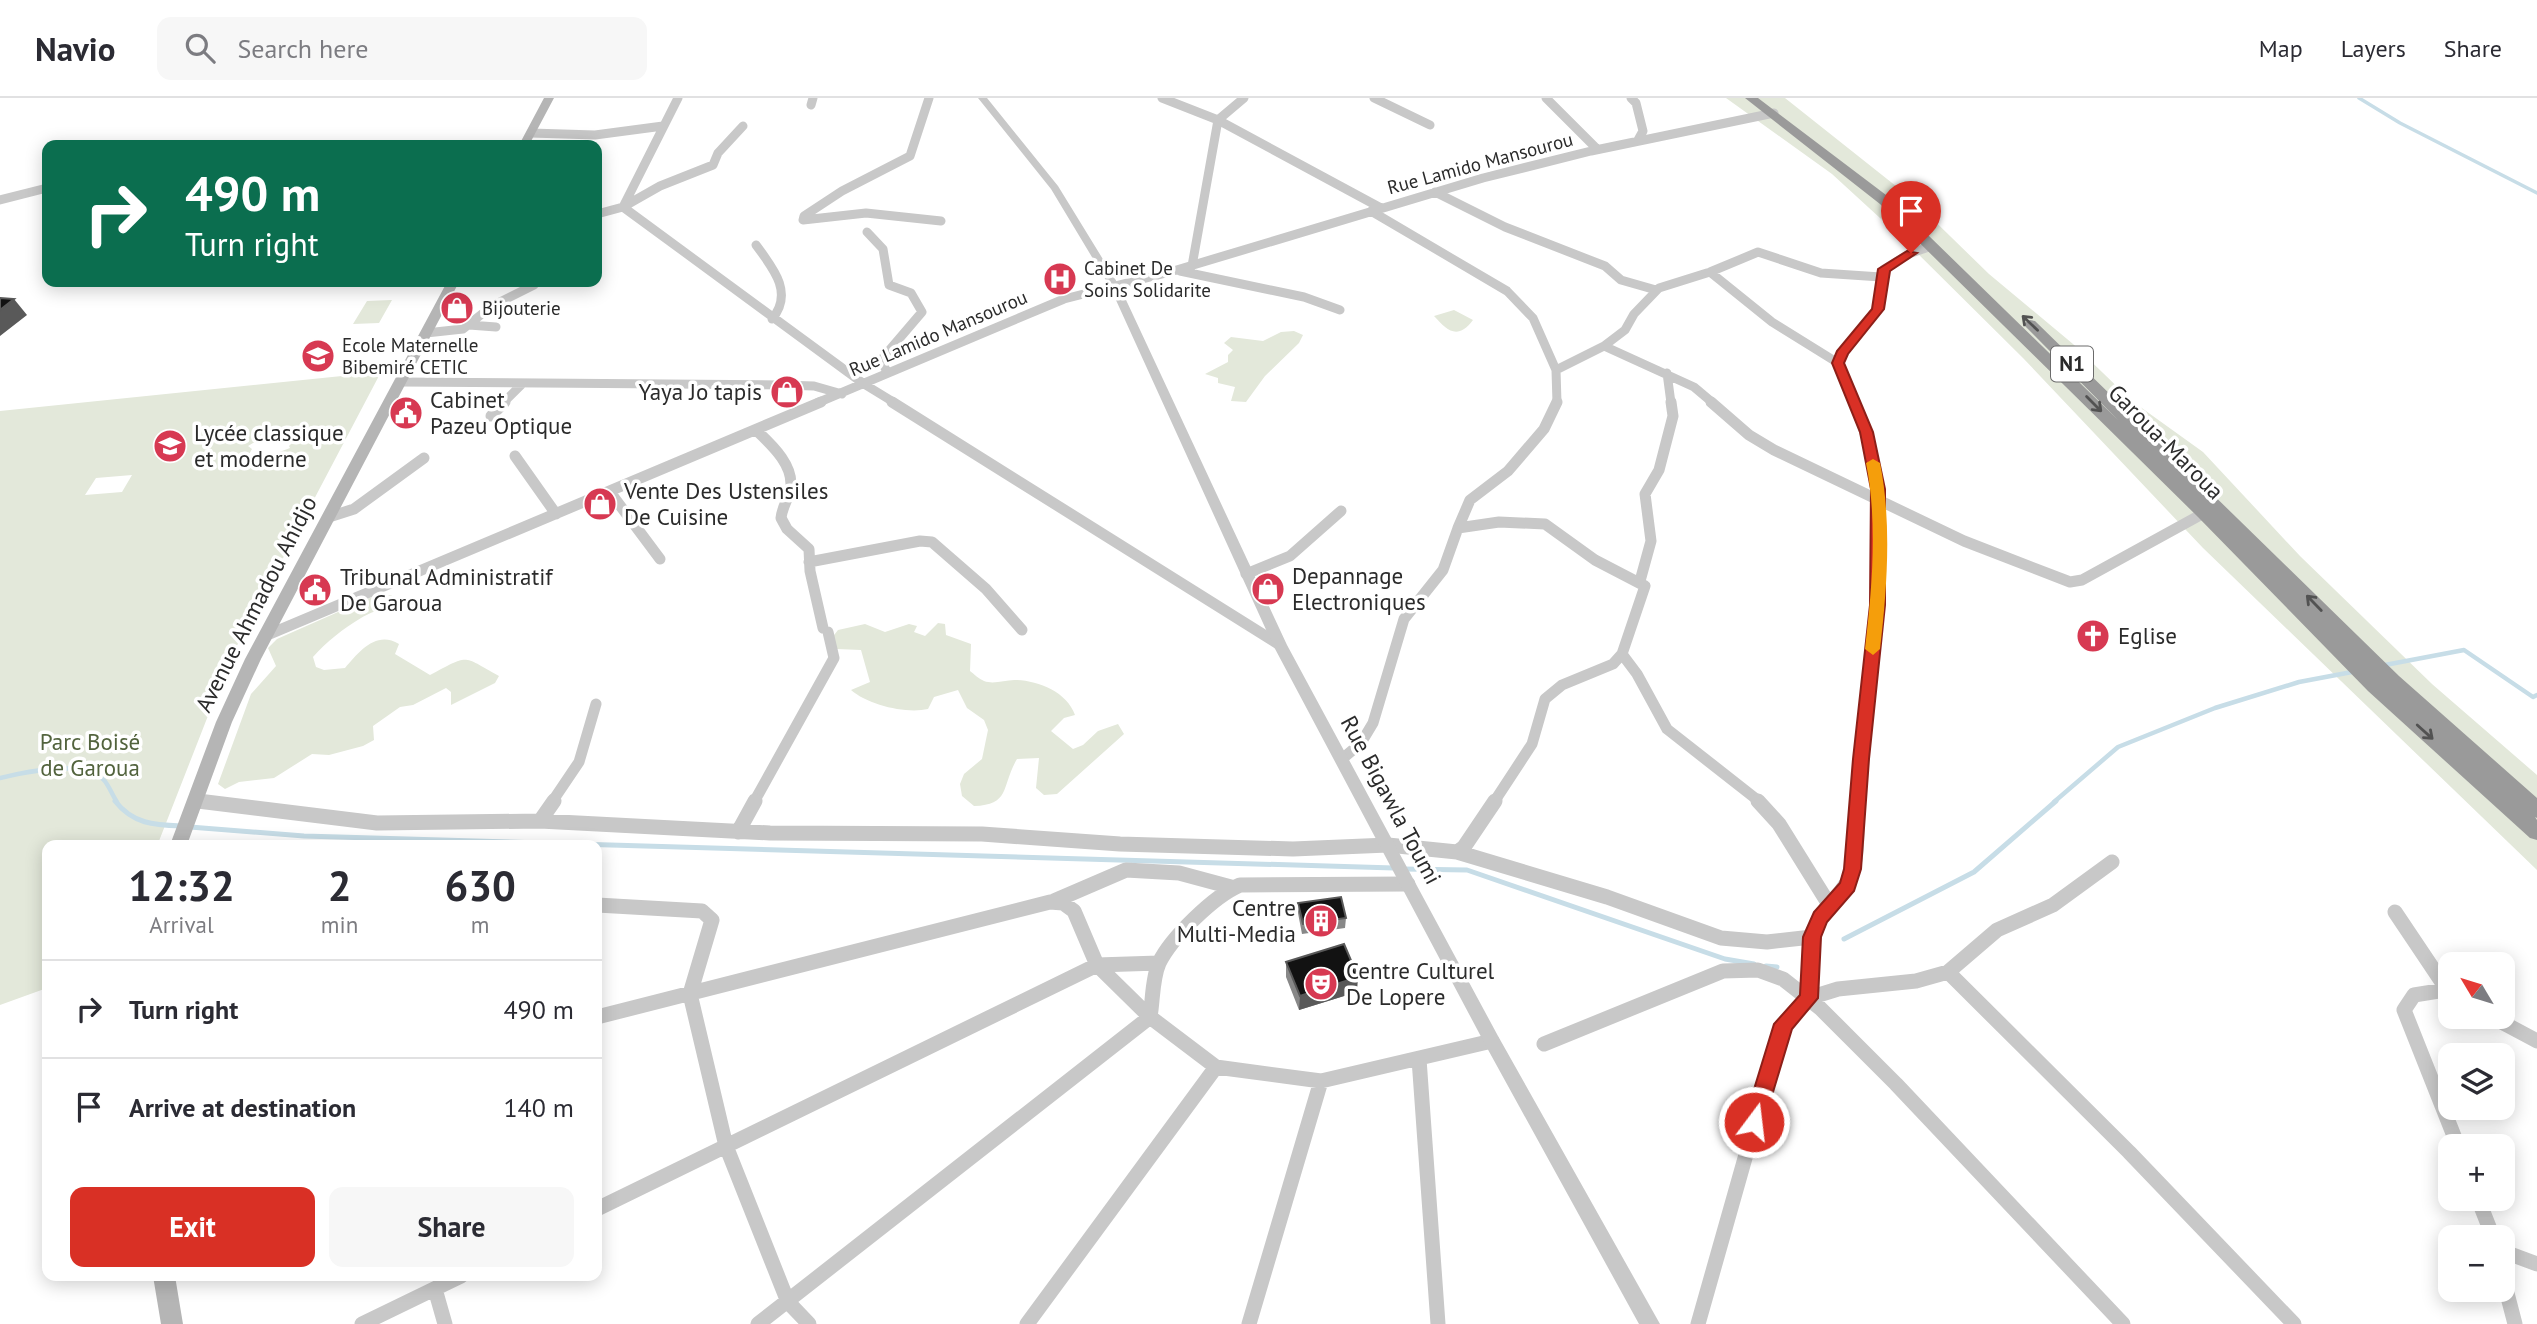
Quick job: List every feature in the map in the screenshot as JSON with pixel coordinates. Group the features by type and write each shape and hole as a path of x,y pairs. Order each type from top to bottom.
{"highway":[{"name":"Garoua-Maroua","path":"1751,98 1885,201 2204,513 2537,832"},
{"name":"Garoua-Maroua","path":"1764,98 1835,148 1935,232 2236,524 2354,654"},
{"name":"Garoua-Maroua","path":"2384,683 2537,810"}],"main road":[{"path":"527,140 549,98"},
{"name":"Avenue Ahmadou Ahidjo","path":"179,840 224,722 265,636 450,287"},
{"path":"165,1281 172,1324"}],"street":[{"path":"623,207 678,98"},
{"path":"929,98 910,156 842,191 804,216 803,220 866,214 942,221"},
{"name":"Rue Bigawla Toumi","path":"982,98 1055,188 1115,287 1280,645 1492,1041 1650,1324"},
{"path":"1162,98 1218,120 1376,209 1507,291 1533,318 1556,370 1557,404 1544,429 1508,471 1470,500 1443,571 1434,584 1410,607 1404,618 1392,652 1380,703 1365,740 1342,759"},
{"path":"1192,266 1218,120 1244,98"},
{"path":"1374,98 1430,125"},
{"path":"1546,98 1597,149"},
{"path":"1631,98 1636,103 1643,131 1638,140"},
{"name":"Rue Lamido Mansourou","path":"265,636 1064,299 1192,266 1376,209 1597,149 1773,113"},
{"path":"531,133 595,135 663,126"},
{"path":"602,213 623,207 660,186 713,165 718,153 743,126"},
{"path":"0,200 42,189"},
{"path":"1435,192 1505,227 1611,269 1621,280 1656,290"},
{"path":"623,207 864,384 1280,645"},
{"path":"867,232 879,239 884,249 888,285 911,293 922,312 881,360 887,372"},
{"path":"756,245 783,286 781,304 772,319"},
{"path":"1838,363 1842,354 1878,309 1884,269 1932,247"},
{"path":"1556,370 1604,346 1629,327 1634,314 1656,290 1710,272 1760,251 1812,271 1881,276"},
{"path":"1176,270 1304,297 1340,310"},
{"path":"1710,272 1772,322 1838,363 1867,432 1878,489 1878,605 1861,759 1853,869 1847,886 1820,917 1812,937 1809,998"},
{"path":"426,333 456,331 469,325 492,306 530,287"},
{"path":"469,325 496,327"},
{"path":"1604,346 1694,387 1749,435 1877,500 1964,541 2070,582 2082,580 2204,513"},
{"path":"1640,581 1651,541 1645,494 1659,470 1673,416 1667,373"},
{"path":"400,382 782,385 814,386 842,394"},
{"path":"491,416 522,384"},
{"path":"738,832 834,657 809,562 809,549 783,524 781,513 790,488 782,459 756,430"},
{"path":"515,456 556,514"},
{"path":"329,517 354,509 424,458"},
{"path":"610,492 660,559"},
{"path":"1246,574 1290,556 1341,511"},
{"path":"1457,852 1464,847 1532,744 1545,699 1563,685 1613,664 1622,654 1645,586 1640,581 1595,560 1545,524 1499,522 1458,528"},
{"path":"809,562 920,541 932,542 986,589 1022,630"},
{"path":"1622,654 1637,674 1667,729 1754,796 1779,824 1830,906"},
{"path":"540,821 579,762 596,704"},
{"path":"192,805 377,823 540,821 738,832 982,834 1120,844 1293,849 1390,848 1457,852 1607,897 1721,938 1767,942 1812,937"},
{"path":"1698,1324 1783,1024 1809,998 1838,989 1916,981 1948,972 1997,930 2053,905 2112,862"},
{"path":"602,1016 1050,902 1126,870 1179,873 1231,887 1405,880"},
{"path":"758,1324 1150,1017 1159,963 1209,905 1231,887"},
{"path":"1050,902 1063,903 1074,911 1097,965 1150,1017 1216,1067 1321,1081 1492,1041"},
{"path":"602,905 702,911 712,920 690,994 726,1146 788,1302 809,1324"},
{"path":"2395,912 2438,977"},
{"path":"602,1207 1097,965 1159,963"},
{"path":"1544,1044 1723,971 1748,968 1772,973 1809,998 1930,1117 1999,1196 2123,1324"},
{"path":"1948,972 2129,1152 2294,1324"},
{"path":"2438,993 2411,996 2405,1002 2404,1010 2453,1134"},
{"path":"2514,1029 2537,1041"},
{"path":"1419,1059 1438,1324"},
{"path":"1027,1324 1216,1067"},
{"path":"1249,1324 1321,1081"},
{"path":"2515,1256 2537,1264"},
{"path":"362,1324 451,1281"},
{"path":"435,1289 445,1324"},
{"path":"2509,1302 2515,1324"}],"green space":[{"path":"1726,98 1785,98 1911,198 1989,274 2073,344 2132,401 2203,452 2300,556 2432,684 2537,775 2537,870 2203,548 2023,358 1904,240 1832,174"},
{"path":"392,300 379,323 353,324 367,301"},
{"path":"1454,310 1473,320 1457,332 1448,329 1434,316"},
{"path":"1294,331 1303,335 1299,343 1265,376 1246,402 1231,401 1235,387 1218,383 1218,378 1205,374 1228,362 1228,355 1233,350 1224,343 1231,337 1263,341 1281,332"},
{"name":"Lycée classique et moderne","path":"381,372 231,657 159,840 42,840 42,990 0,1005 0,411","holes":["287,440 293,442 290,448 274,454 273,459 253,461 255,456 248,456 252,449 248,446 253,443","132,475 122,492 85,495 96,478"]},
{"path":"392,595 381,608 355,622 324,646 313,657 316,667 324,670 345,668 375,641 391,640 399,644 395,654 430,675 452,663 465,660 499,676 495,683 451,705 451,692 446,688 413,705 400,707 373,726 374,740 363,746 329,755 312,754 274,778 239,782 225,789 218,784 251,694 276,666 268,648 277,639 372,597"},
{"path":"938,623 945,624 946,635 971,644 970,671 980,679 992,682 1025,681 1043,685 1066,700 1075,715 1064,718 1051,731 1073,749 1083,745 1098,731 1118,724 1124,734 1057,794 1044,795 1036,788 1039,758 1017,759 1000,798 986,805 974,806 962,796 960,784 964,774 982,759 988,730 984,720 967,708 958,690 934,697 928,709 919,710 898,709 867,700 851,690 870,682 861,650 837,649 831,639 838,630 865,624 885,632 909,624 917,626 914,632 925,636"}],"building":[{"path":"0,298 14,299 0,310"},
{"path":"1341,897 1346,918 1303,924 1298,903"},
{"path":"1344,944 1358,977 1300,996 1286,962"}],"waterway":[{"path":"2359,98 2400,123 2537,193"},
{"path":"2385,665 2464,650 2533,697 2537,695"},
{"path":"2054,802 2118,747 2215,708 2299,682 2352,672"},
{"path":"0,778 53,769 82,770 103,779 117,802"},
{"path":"115,801 137,819 153,824 181,826"},
{"path":"1844,939 1974,872 2056,801"},
{"path":"190,827 304,836 440,840"},
{"path":"602,845 1394,868"},
{"path":"1403,869 1467,870 1725,959 1754,964"},
{"path":"1766,966 1777,967"}],"slow traffic":[{"path":"1873,463 1878,489 1878,605 1873,649"}],"place":[{"name":"Cabinet De Soins Solidarite","path":"1060,279"},
{"name":"Bijouterie","path":"457,308"},
{"name":"Ecole Maternelle Bibemiré CETIC","path":"318,356"},
{"name":"Yaya Jo tapis","path":"787,392"},
{"name":"Cabinet Pazeu Optique","path":"406,413"},
{"name":"Lycée classique et moderne","path":"170,446"},
{"name":"Vente Des Ustensiles De Cuisine","path":"600,504"},
{"name":"Depannage Electroniques","path":"1268,589"},
{"name":"Tribunal Administratif De Garoua","path":"315,590"},
{"name":"Eglise","path":"2093,636"},
{"name":"Centre Multi-Media","path":"1321,921"},
{"name":"Centre Culturel De Lopere","path":"1321,984"}],"route":[{"path":"1754,1122 1783,1024 1809,998 1812,937 1820,917 1847,886 1853,869 1861,759 1878,605 1878,489 1867,432 1838,363 1842,354 1878,309 1884,269 1911,253"}],"park label":[{"name":"Parc Boisé de Garoua","path":"90,755"}]}
